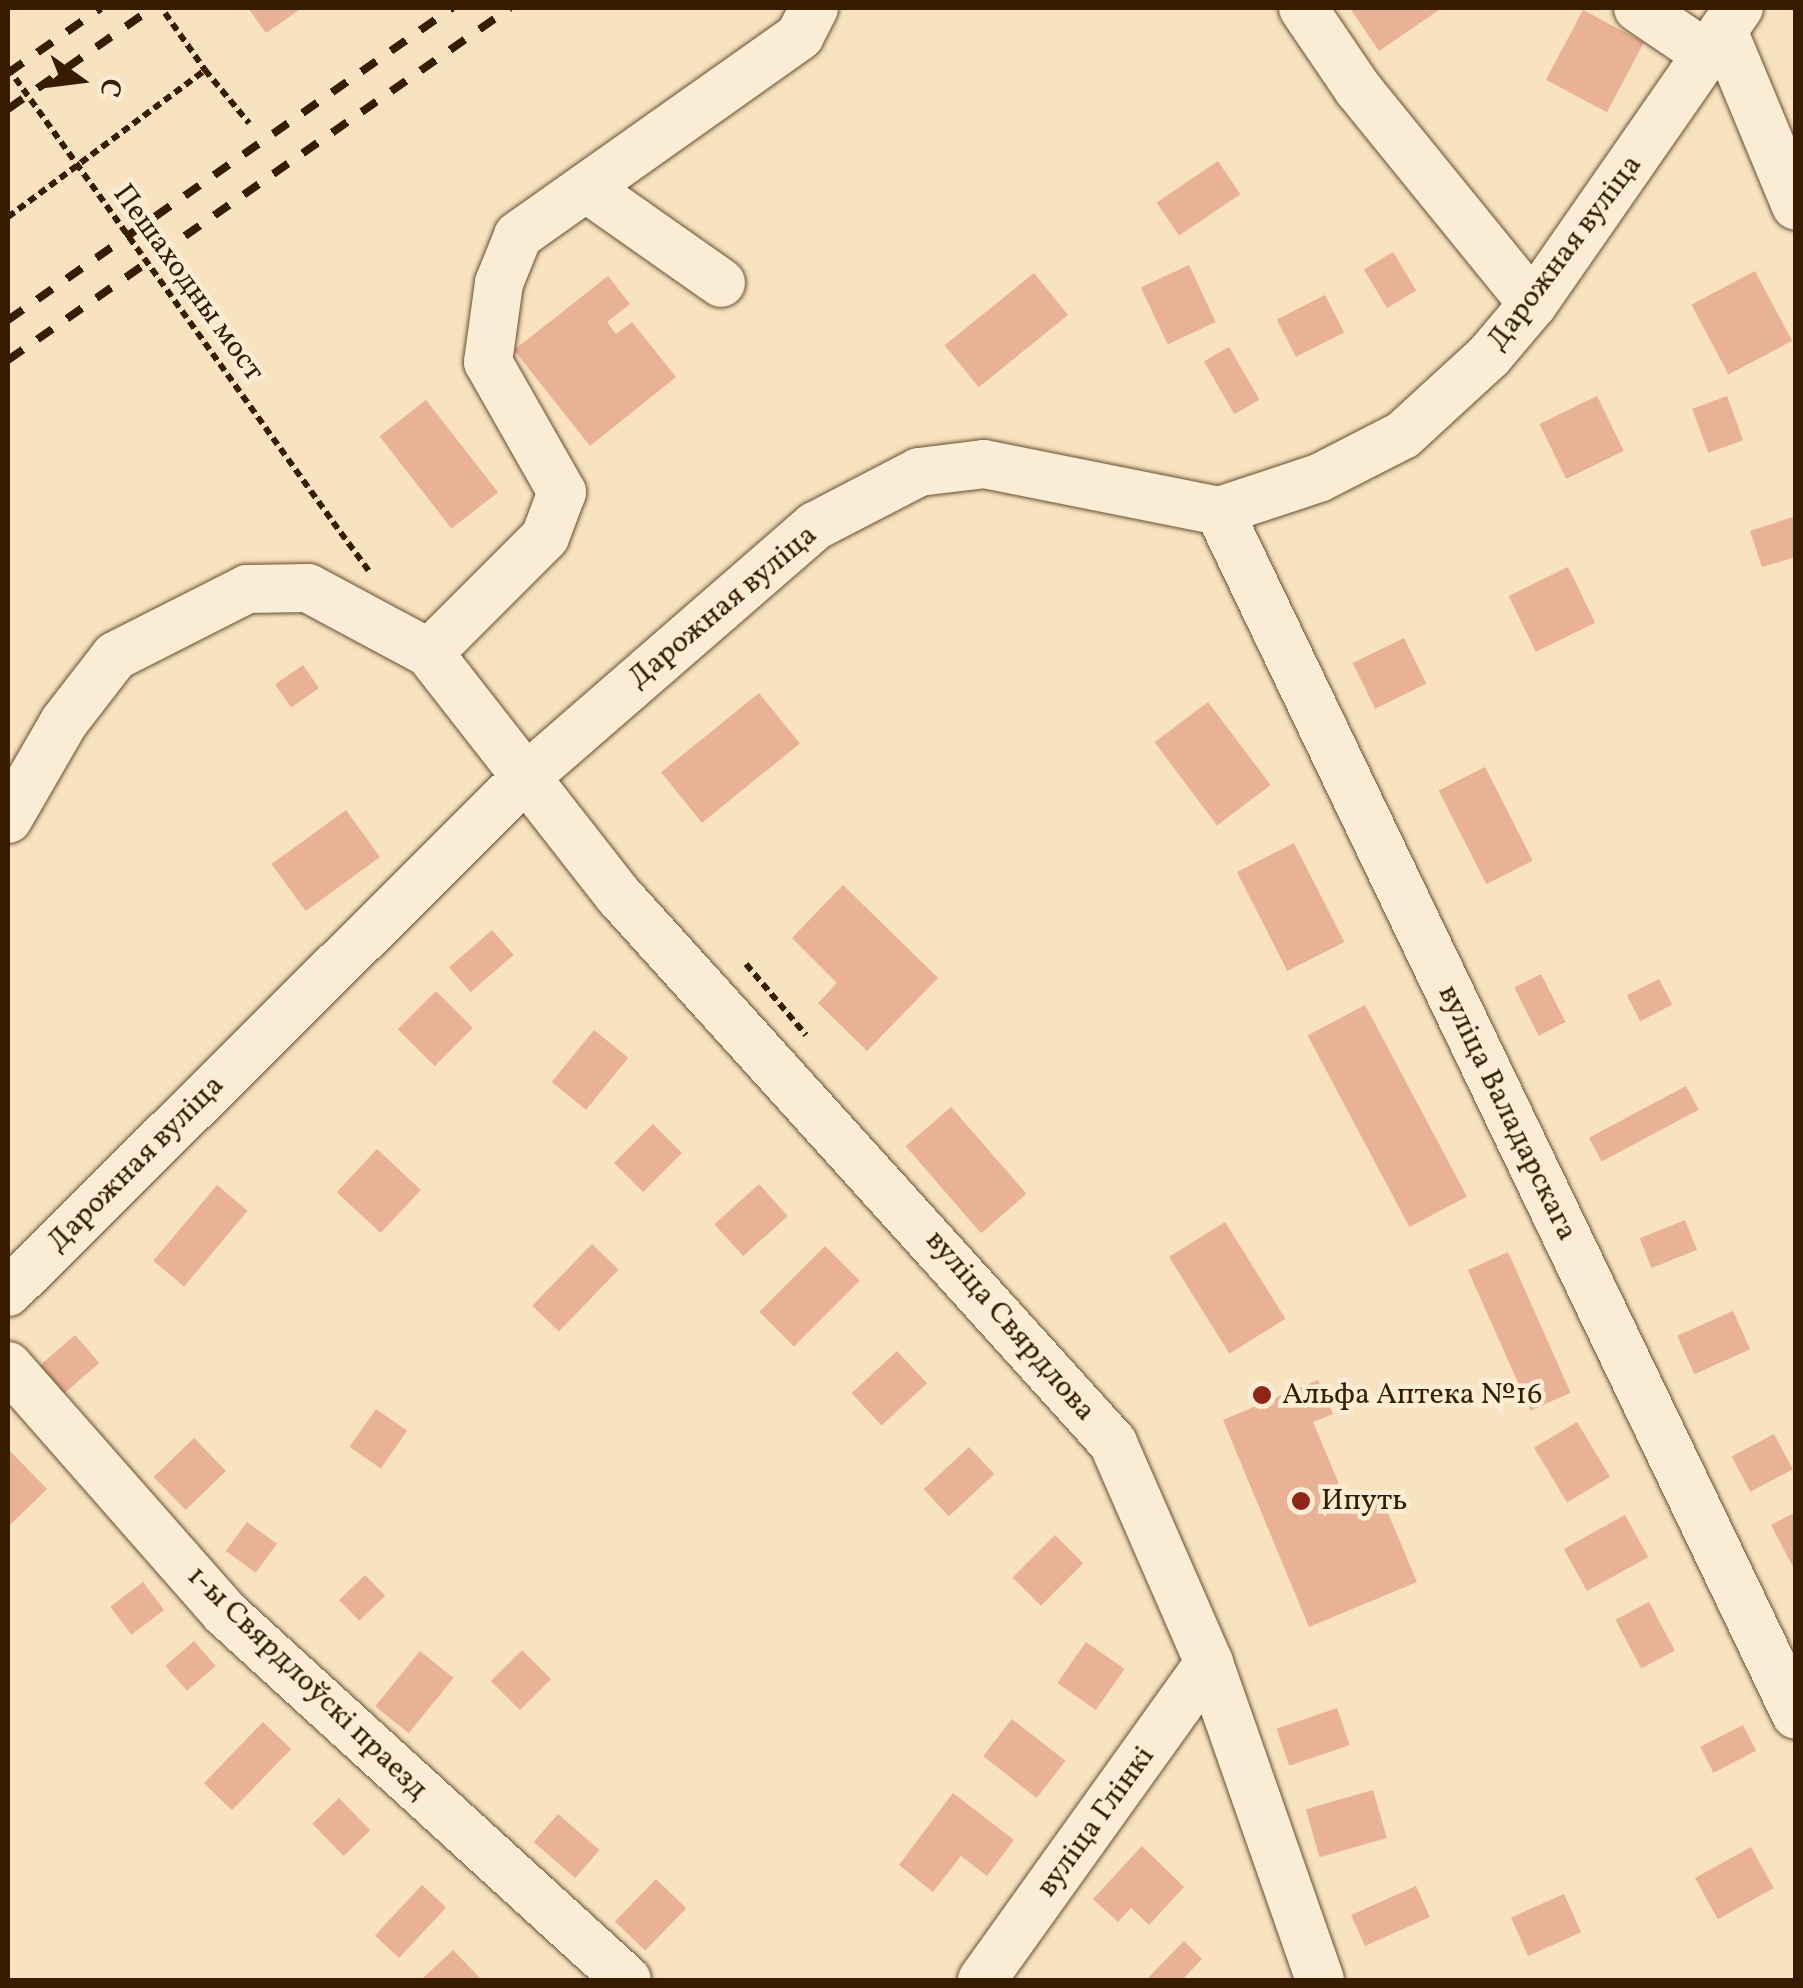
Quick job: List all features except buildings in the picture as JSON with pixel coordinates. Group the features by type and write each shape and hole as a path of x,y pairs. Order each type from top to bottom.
{"street":[{"path":"8,818 64,722 114,656 246,590 308,588 429,653 545,537 562,492 488,362 499,283 518,236 800,36 814,8"},
{"path":"1303,8 1358,89 1533,304"},
{"path":"1638,8 1724,32 1796,206"},
{"name":"Дарожная вуліца","path":"8,1292 525,778 816,526 919,472 984,464 1219,511 1319,478 1403,435 1489,356 1533,304 1724,32"},
{"path":"586,188 720,283"},
{"name":"вуліца Валадарскага","path":"1219,511 1796,1715"},
{"name":"вуліца Свярдлова","path":"429,653 619,896 1112,1443 1209,1663 1320,1980"},
{"name":"1-ы Свярдлоўскі праезд","path":"8,1366 225,1613 627,1980"},
{"name":"вуліца Глінкі","path":"982,1980 1209,1663"}],"path":[{"path":"165,13 249,123"},
{"name":"Пешаходны мост","path":"8,68 334,522"},
{"path":"8,217 205,70"},
{"path":"746,964 806,1034"}],"railway":[{"path":"8,73 101,8"},
{"path":"8,109 152,8"},
{"path":"8,320 452,8"},
{"path":"8,360 510,8"}],"place":[{"name":"Альфа Аптека №16","path":"1262,1395"},
{"name":"Ипуть","path":"1301,1501"}]}
